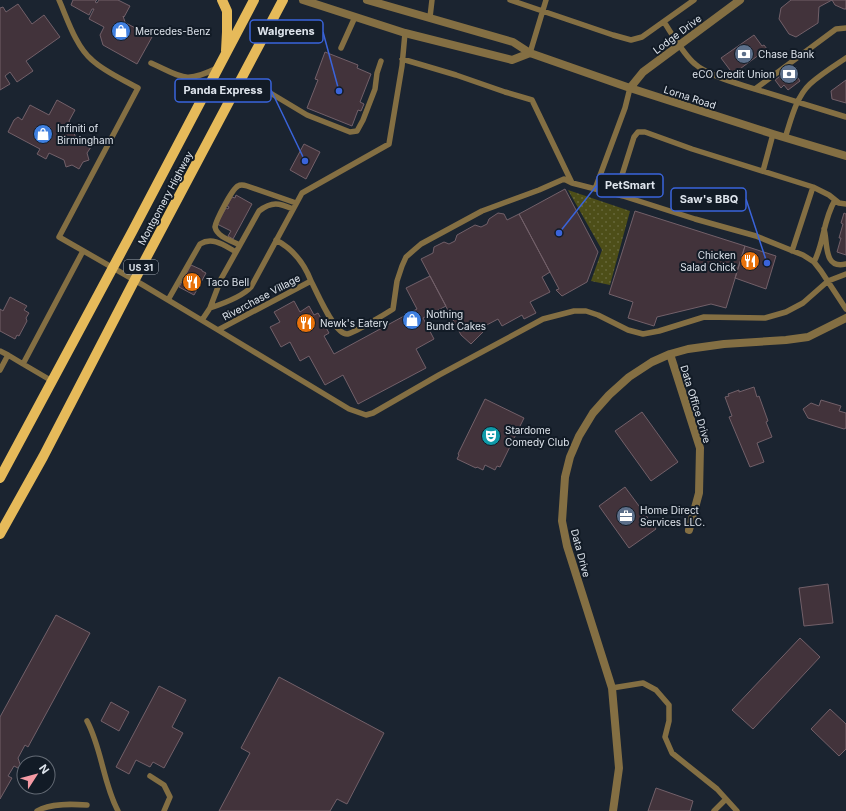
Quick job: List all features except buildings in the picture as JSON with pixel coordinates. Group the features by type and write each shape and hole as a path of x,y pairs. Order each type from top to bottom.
{"main road":[{"path":"222,0 227,11 228,32 225,56"},
{"name":"Montgomery Highway","path":"0,478 220,67 254,0"},
{"name":"Montgomery Highway","path":"0,534 43,457 134,280 283,0"}],"street":[{"path":"303,0 405,33 512,60 530,53"},
{"name":"Lorna Road","path":"367,0 513,42 530,53 630,88 846,156"},
{"name":"Lodge Drive","path":"630,88 643,72 740,0"},
{"name":"Data Drive","path":"613,811 619,768 612,688 567,546 562,521 565,477 570,457 576,443 593,413 609,395 629,377 652,362 688,348 808,337 846,318"},
{"name":"Data Office Drive","path":"670,354 700,448 699,493 688,530"}],"lane":[{"name":"Riverchase Village","path":"59,0 77,42 90,60 138,88 59,237 113,267 218,330 311,281 334,324 340,332 347,334 354,331 393,309 397,281 402,266 406,257 421,244 488,209 564,180 756,236 792,250 814,262 846,309"},
{"path":"430,17 432,0"},
{"path":"510,0 631,40 642,37 694,0"},
{"path":"530,53 546,0"},
{"path":"341,48 355,17"},
{"path":"664,22 694,64 702,69 736,83 846,117"},
{"path":"755,89 836,29 846,28"},
{"name":"Riverchase Village","path":"210,308 224,303 248,290 302,193 389,144 393,126 405,33"},
{"path":"785,138 804,90 846,58"},
{"path":"402,59 532,100 572,183"},
{"path":"231,98 247,90 260,90 272,94 307,115 350,132 354,132 360,127 375,89 377,73 381,62"},
{"path":"151,63 181,77 192,78 220,67"},
{"path":"595,189 625,108 630,88"},
{"path":"616,194 634,136 642,131 692,149 813,188 829,195 840,203 846,204"},
{"path":"763,171 773,134"},
{"path":"240,245 221,235 215,227 234,188 242,185 247,186 296,203"},
{"path":"792,250 813,188"},
{"path":"814,262 819,249 828,213 835,200"},
{"name":"Riverchase Village","path":"210,308 221,279 259,211 266,205 273,203 293,209"},
{"path":"824,228 829,258 836,264 846,264"},
{"path":"276,240 297,255 311,281"},
{"path":"168,300 200,244 206,241 213,241 236,252"},
{"path":"23,364 83,251"},
{"path":"218,330 349,409 366,415 393,403 439,375 543,319 574,310 586,311 598,315 628,330 642,334 659,331 704,317 765,318 786,312 803,303 814,295 828,281 846,274"},
{"path":"202,320 210,308"},
{"path":"0,351 52,381"},
{"path":"0,370 8,356"},
{"path":"612,688 642,683 656,690 669,705 669,721 665,738 672,753 702,776 737,811"},
{"path":"87,721 95,738 111,799 118,811"},
{"path":"150,776 164,785 170,797 164,811"},
{"path":"714,811 726,799"},
{"path":"37,811 67,804 87,805"}],"shaded area":[{"path":"568,190 630,211 610,285 591,281 602,250"}],"place":[{"name":"Mercedes-Benz","path":"121,31"},
{"name":"Chase Bank","path":"744,54"},
{"name":"eCO Credit Union","path":"789,74"},
{"name":"Walgreens","path":"339,91"},
{"name":"Infiniti of Birmingham","path":"43,134"},
{"name":"Panda Express","path":"305,161"},
{"name":"PetSmart","path":"559,233"},
{"name":"Chicken Salad Chick","path":"750,261"},
{"name":"Saw's BBQ","path":"767,263"},
{"name":"Taco Bell","path":"192,282"},
{"name":"Nothing Bundt Cakes","path":"412,320"},
{"name":"Newk's Eatery","path":"306,323"},
{"name":"Stardome Comedy Club","path":"491,436"},
{"name":"Home Direct Services LLC.","path":"626,516"}]}
